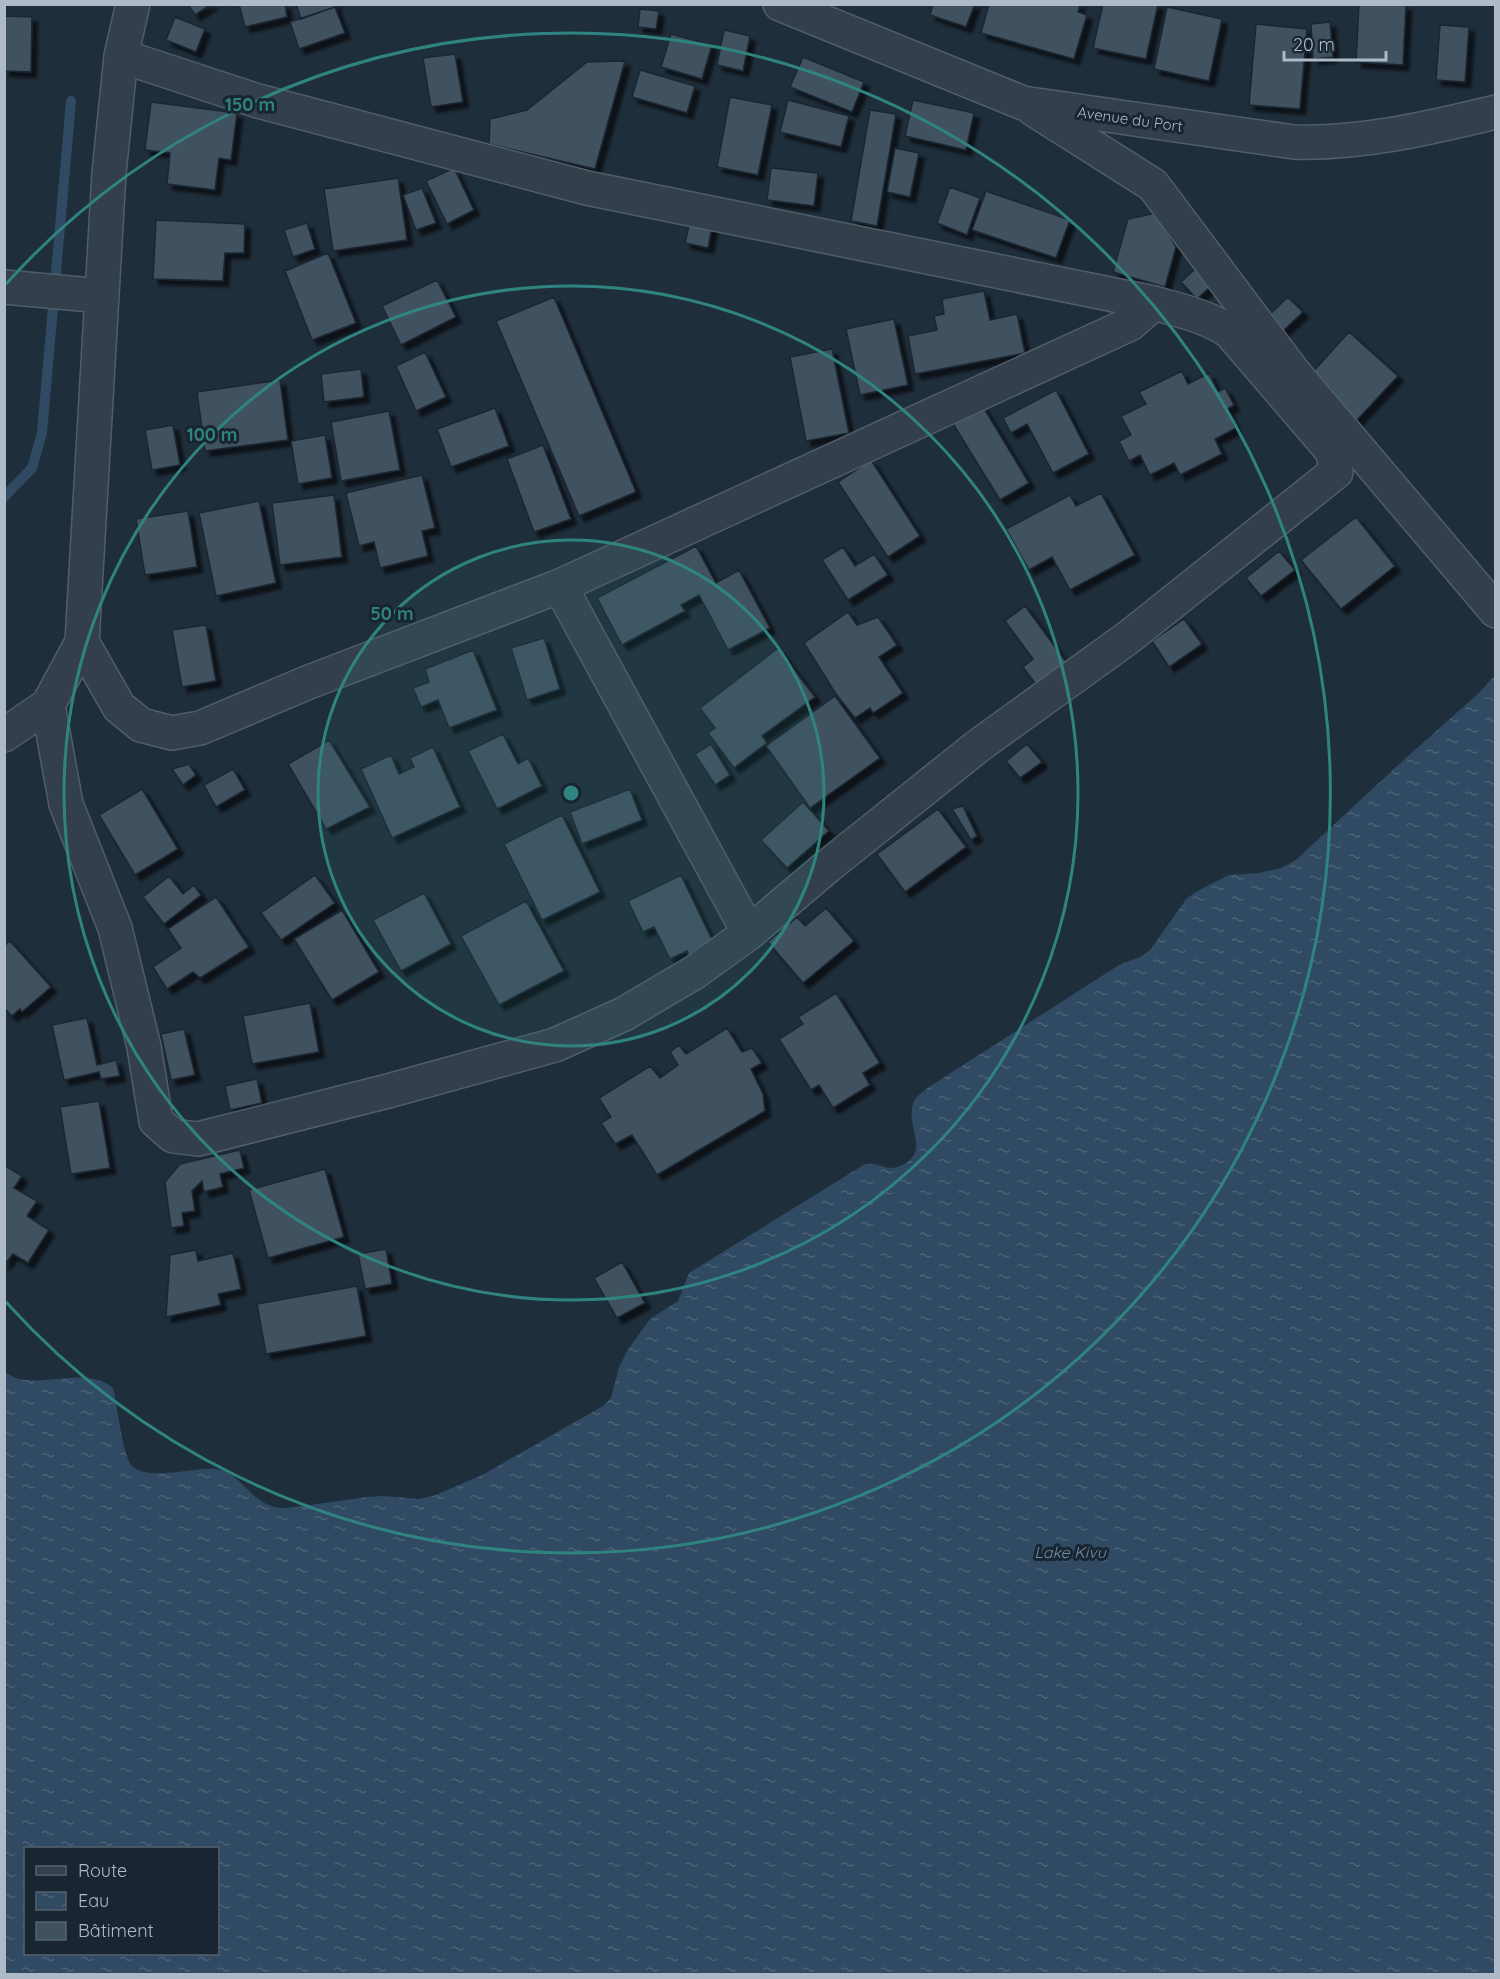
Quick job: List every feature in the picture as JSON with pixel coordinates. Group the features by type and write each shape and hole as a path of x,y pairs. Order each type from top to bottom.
{"street":[{"path":"4,735 48,705 82,642 109,173 121,56 133,4"},
{"name":"Avenue du Port","path":"780,4 1023,103 1294,142 1326,143 1438,126 1496,112"},
{"path":"48,705 66,804 115,928 144,1047 156,1121 173,1136 198,1139 388,1091 555,1045 624,1014 695,972 749,933 828,866 978,746 1129,637 1336,472 1333,452 1230,332 1217,322 1204,317 1154,303 587,188 258,101 121,56"},
{"path":"1023,103 1153,185 1294,373 1496,611"},
{"path":"4,287 102,296"},
{"path":"82,642 119,707 141,726 172,733 200,728 309,682 560,586 1130,324 1154,303"},
{"path":"560,586 749,933"}],"water":[{"name":"Lake Kivu","path":"1495,675 1495,1974 5,1974 5,1372 23,1380 82,1377 104,1382 113,1388 126,1454 133,1467 141,1471 162,1473 216,1469 224,1471 231,1474 262,1502 282,1508 367,1497 419,1499 436,1495 484,1474 603,1406 611,1398 619,1367 627,1351 650,1319 678,1301 689,1273 865,1164 892,1168 908,1161 914,1155 916,1147 912,1110 914,1101 922,1092 1119,965 1140,957 1150,950 1187,898 1203,888 1229,875 1259,873 1281,868 1296,860 1479,693"}],"building":[{"path":"188,4 212,4 195,15"},
{"path":"239,4 285,4 287,17 245,27"},
{"path":"296,4 335,4 335,7 301,19"},
{"path":"933,4 975,4 966,27 930,15"},
{"path":"989,4 1080,4 1078,12 1087,15 1074,59 981,33"},
{"path":"1103,4 1158,4 1146,59 1093,48"},
{"path":"1359,4 1406,5 1403,65 1356,62"},
{"path":"335,7 345,33 299,49 290,22"},
{"path":"1167,7 1222,19 1209,81 1154,69"},
{"path":"640,9 659,11 656,29 638,27"},
{"path":"4,16 32,17 31,72 4,71"},
{"path":"175,17 205,29 196,52 166,40"},
{"path":"1330,22 1333,57 1313,59 1311,24"},
{"path":"1256,24 1307,29 1300,109 1249,105"},
{"path":"1440,25 1469,27 1465,82 1436,80"},
{"path":"724,30 750,36 743,71 717,65"},
{"path":"671,34 712,45 702,79 661,67"},
{"path":"455,54 463,102 431,107 423,58"},
{"path":"803,57 864,82 852,112 790,87"},
{"path":"625,61 595,169 489,144 490,119 527,110 587,62"},
{"path":"640,70 695,86 687,113 632,97"},
{"path":"730,97 772,105 758,175 717,167"},
{"path":"788,100 849,116 841,147 780,132"},
{"path":"913,100 974,113 966,150 905,136"},
{"path":"151,102 237,113 231,160 219,158 215,190 167,184 170,153 145,150"},
{"path":"870,110 896,114 877,226 851,221"},
{"path":"895,148 919,153 910,197 887,192"},
{"path":"454,168 474,210 447,224 426,181"},
{"path":"771,168 818,173 814,206 767,200"},
{"path":"398,178 407,240 333,251 324,189"},
{"path":"950,187 980,198 967,235 937,223"},
{"path":"422,188 436,223 416,230 403,195"},
{"path":"986,191 1070,220 1056,258 972,230"},
{"path":"692,213 714,217 708,248 685,243"},
{"path":"1156,213 1176,247 1165,287 1113,272 1128,219"},
{"path":"156,220 245,224 244,253 225,253 223,281 153,279"},
{"path":"307,223 315,249 293,257 284,230"},
{"path":"328,253 356,323 312,340 285,271"},
{"path":"1195,269 1211,286 1197,299 1181,282"},
{"path":"437,280 456,317 401,345 382,306"},
{"path":"984,291 990,320 1017,314 1025,353 915,374 908,336 937,330 934,316 944,314 942,299"},
{"path":"554,297 636,492 579,516 496,321"},
{"path":"1288,297 1303,312 1283,331 1268,316"},
{"path":"894,319 908,385 860,395 846,329"},
{"path":"1349,332 1398,376 1357,420 1309,376"},
{"path":"832,349 849,433 806,441 790,357"},
{"path":"425,352 446,397 416,411 396,366"},
{"path":"361,369 364,397 324,402 321,374"},
{"path":"1182,371 1188,384 1209,373 1218,392 1225,388 1234,405 1227,409 1236,428 1215,439 1222,454 1180,475 1174,463 1150,475 1140,455 1129,461 1119,441 1131,435 1121,416 1146,404 1139,392"},
{"path":"280,380 288,440 205,451 197,392"},
{"path":"1056,390 1089,454 1053,473 1027,424 1011,433 1003,418"},
{"path":"982,405 1029,483 1000,500 952,422"},
{"path":"495,408 509,446 451,467 437,429"},
{"path":"389,411 400,470 341,481 331,422"},
{"path":"173,425 180,465 152,470 145,430"},
{"path":"325,435 332,478 298,484 291,441"},
{"path":"543,445 571,519 534,532 507,459"},
{"path":"871,460 920,536 888,557 838,482"},
{"path":"422,475 435,528 422,531 428,556 380,568 374,542 359,546 346,493"},
{"path":"1101,493 1135,555 1070,590 1052,557 1029,570 1006,529 1070,495 1076,506"},
{"path":"334,495 342,557 280,565 272,503"},
{"path":"259,501 276,583 216,596 199,513"},
{"path":"188,511 197,567 145,575 136,519"},
{"path":"1356,517 1395,566 1341,609 1301,560"},
{"path":"696,546 716,583 739,570 770,628 728,650 699,595 681,605 685,611 622,645 597,598"},
{"path":"843,547 855,566 874,554 888,575 848,600 822,560"},
{"path":"1279,551 1295,570 1261,596 1246,578"},
{"path":"1025,606 1067,663 1037,686 1023,667 1033,659 1005,621"},
{"path":"848,612 857,625 878,617 897,645 879,657 903,693 873,713 870,708 855,718 836,694 804,643"},
{"path":"1184,619 1202,644 1169,667 1152,641"},
{"path":"206,625 216,681 182,687 172,630"},
{"path":"544,638 560,689 527,700 511,648"},
{"path":"778,648 815,697 762,736 767,743 734,768 708,733 715,728 700,708"},
{"path":"473,650 497,710 449,728 438,700 421,707 413,688 429,682 425,669"},
{"path":"835,696 880,758 810,808 766,746"},
{"path":"503,734 518,764 528,758 542,786 497,809 468,751"},
{"path":"329,740 370,807 326,829 288,764"},
{"path":"711,744 730,775 715,785 695,754"},
{"path":"1027,744 1042,762 1020,778 1006,761"},
{"path":"433,747 460,807 392,838 361,769 391,755 399,774 414,767 410,758"},
{"path":"189,764 196,775 183,785 172,769"},
{"path":"233,769 245,790 216,807 204,785"},
{"path":"142,789 178,849 135,875 99,815"},
{"path":"630,789 642,820 582,844 570,812"},
{"path":"803,802 829,831 787,868 761,840"},
{"path":"963,806 977,836 971,840 952,809"},
{"path":"938,809 966,847 905,892 877,854"},
{"path":"562,815 600,892 542,920 504,844"},
{"path":"315,875 335,903 281,940 261,913"},
{"path":"681,875 715,946 690,958 687,951 670,959 654,927 643,932 628,901"},
{"path":"169,876 183,894 194,885 201,895 164,924 143,897"},
{"path":"424,893 451,944 401,971 373,920"},
{"path":"216,897 249,947 200,978 193,972 167,989 153,967 181,948 168,929"},
{"path":"526,901 564,971 499,1005 461,936"},
{"path":"826,908 854,941 803,983 768,942 797,917 805,926"},
{"path":"342,910 379,972 332,1000 294,939"},
{"path":"10,941 51,987 22,1012 20,1009 12,1016 4,1008 4,946"},
{"path":"836,993 880,1063 863,1073 870,1085 833,1108 819,1085 811,1090 779,1039 803,1024 798,1017"},
{"path":"310,1003 319,1052 252,1064 243,1016"},
{"path":"87,1018 97,1065 116,1060 120,1076 101,1079 99,1072 64,1080 52,1025"},
{"path":"727,1028 742,1052 752,1048 762,1063 751,1069 763,1094 765,1111 657,1175 632,1135 615,1144 601,1123 611,1117 599,1098 650,1066 660,1078 678,1065 670,1052 679,1045 686,1054"},
{"path":"184,1029 195,1075 171,1080 161,1034"},
{"path":"257,1079 262,1103 230,1110 225,1086"},
{"path":"99,1101 110,1168 71,1174 60,1107"},
{"path":"240,1150 244,1168 220,1174 223,1187 204,1192 202,1181 192,1191 195,1211 182,1213 184,1226 171,1228 165,1182 180,1164"},
{"path":"4,1165 22,1176 14,1188 37,1201 27,1216 49,1230 28,1263 13,1254 4,1265"},
{"path":"325,1169 344,1237 268,1258 249,1190"},
{"path":"386,1249 392,1284 365,1289 358,1254"},
{"path":"196,1250 198,1261 233,1253 241,1289 218,1294 221,1305 166,1317 170,1255"},
{"path":"622,1262 645,1303 617,1318 594,1278"},
{"path":"357,1286 366,1336 266,1354 257,1304"}],"waterway":[{"path":"4,497 32,468 42,433 71,101"}]}
